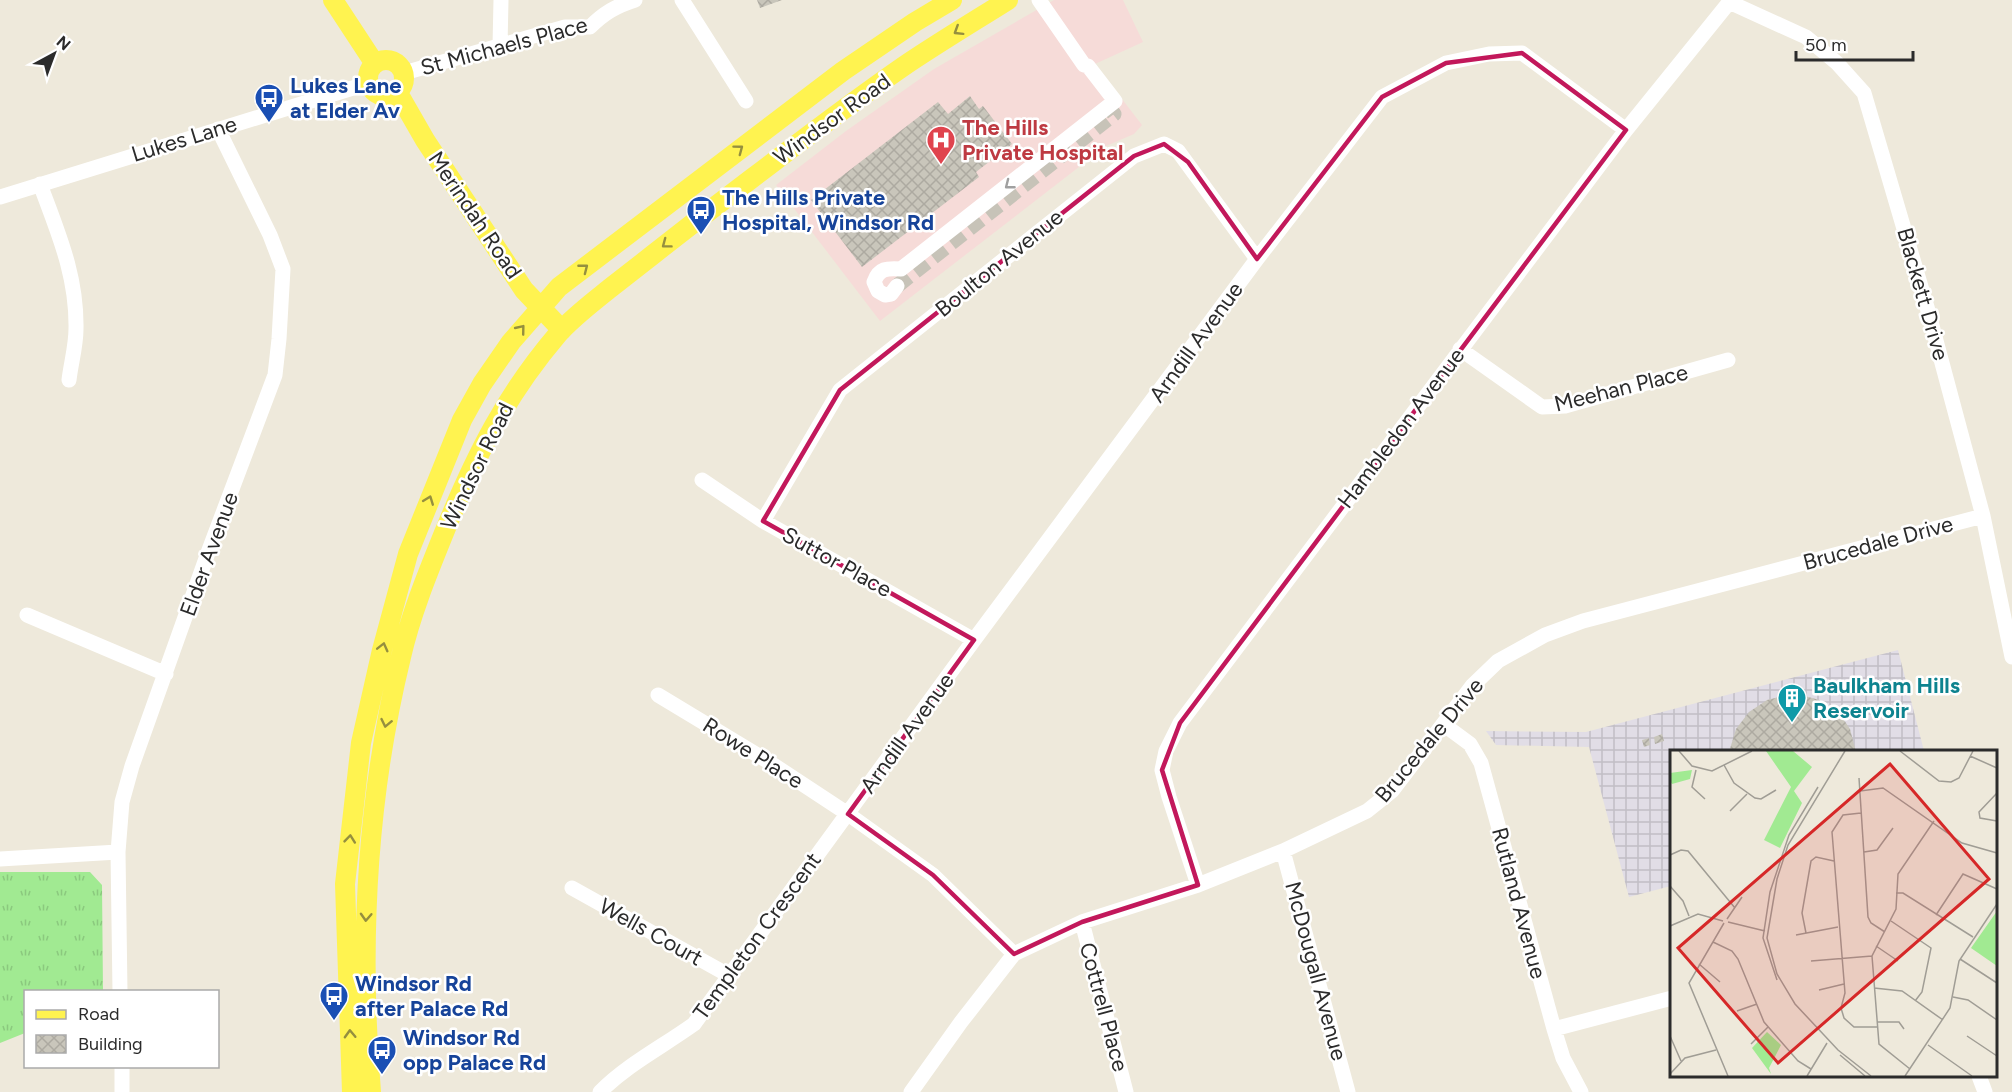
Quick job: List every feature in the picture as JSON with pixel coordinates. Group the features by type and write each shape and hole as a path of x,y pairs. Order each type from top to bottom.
{"main road":[{"path":"333,0 375,64"},
{"name":"Windsor Road","path":"352,1092 345,884 361,743 382,650 408,555 462,420 482,384 511,342 540,306 559,287 843,71 952,0"},
{"name":"Windsor Road","path":"371,1092 365,977 369,851 383,741 401,654 431,566 465,481 492,426 526,374 562,330 582,311 641,263 906,64 1008,0"},
{"path":"388,60 395,63 404,74 404,81 398,93 391,96 378,94 369,83 368,76 375,64 388,60"},
{"name":"Merindah Road","path":"398,93 425,140 524,290 562,330"}],"street":[{"path":"500,46 501,0"},
{"name":"St Michaels Place","path":"404,74 565,27 590,27 610,10 635,0"},
{"path":"682,0 746,101"},
{"path":"897,286 891,294 885,295 878,291 874,282 877,274 888,268 901,269 1115,101 1088,66 1084,65 1039,0"},
{"name":"Hambledon Avenue","path":"1198,885 1162,770 1166,751 1180,723 1626,130 1730,1"},
{"name":"Blackett Drive","path":"1730,1 1806,38 1837,63 1864,93 1927,307 1983,516 2012,657"},
{"name":"Arndill Avenue","path":"848,814 1257,259 1382,97 1446,63 1489,54 1522,53 1626,130"},
{"path":"1084,65 1083,72 1102,98"},
{"name":"Lukes Lane","path":"0,197 369,83"},
{"name":"Elder Avenue","path":"120,990 118,852 122,802 132,766 209,550 275,375 283,269 270,235 218,129"},
{"name":"Boulton Avenue","path":"763,521 840,390 1134,156 1164,144 1178,151 1257,259"},
{"path":"40,184 69,261 74,294 76,330 69,380"},
{"name":"Meehan Place","path":"1460,349 1542,407 1565,406 1728,360"},
{"name":"Suttor Place","path":"702,480 763,521 974,640"},
{"name":"Brucedale Drive","path":"911,1092 961,1022 1014,954 1082,922 1198,885 1283,851 1366,812 1392,791 1472,686 1498,661 1545,634 1583,621 1983,516"},
{"path":"27,615 166,674"},
{"name":"Rowe Place","path":"658,695 769,762 848,814 933,875 1014,954"},
{"name":"Rutland Avenue","path":"1443,724 1470,744 1481,763 1554,1029 1563,1058 1581,1092"},
{"name":"Templeton Crescent","path":"600,1092 627,1067 664,1046 694,1024 848,814"},
{"name":"McDougall Avenue","path":"1283,851 1348,1092"},
{"path":"0,858 118,852"},
{"name":"Wells Court","path":"572,888 730,976"},
{"name":"Cottrell Place","path":"1082,922 1126,1092"},
{"path":"1554,1029 1670,998"},
{"path":"122,1068 122,1092"},
{"path":"1979,1077 1985,1092"}],"highlighted area":[{"path":"1522,53 1626,130 1180,723 1162,770 1198,885 1082,922 1014,954 933,875 848,814 974,640 763,521 840,390 1134,156 1164,144 1188,162 1257,259 1382,97 1446,63"}],"shaded area":[{"name":"The Hills Private Hospital","path":"1054,0 1123,0 1143,42 1095,64 1142,125 1134,134 1106,146 880,321 776,185 846,131 934,69"},
{"path":"1898,650 1924,750 1670,750 1670,886 1629,897 1589,747 1496,745 1486,731 1586,732"}],"green space":[{"path":"0,872 90,872 102,885 103,990 24,990 24,1033 0,1043"}],"building":[{"path":"757,0 782,0 760,8"},
{"path":"970,96 979,109 983,106 1012,144 976,172 979,177 862,267 811,200 938,102 948,114"},
{"name":"Baulkham Hills Reservoir","path":"1791,694 1819,700 1842,717 1850,729 1855,750 1730,750 1736,729 1749,712 1767,700"},
{"path":"1662,734 1664,741 1655,744 1654,737"},
{"path":"1649,738 1650,745 1644,747 1642,740"}],"tunnel":[{"path":"897,286 1114,114 1102,98"}],"place":[{"name":"Lukes Lane at Elder Av","path":"269,124"},
{"name":"The Hills Private Hospital","path":"941,166"},
{"name":"The Hills Private Hospital, Windsor Rd","path":"701,236"},
{"name":"Baulkham Hills Reservoir","path":"1792,724"},
{"name":"Windsor Rd after Palace Rd","path":"334,1022"},
{"name":"Windsor Rd opp Palace Rd","path":"382,1076"}]}
